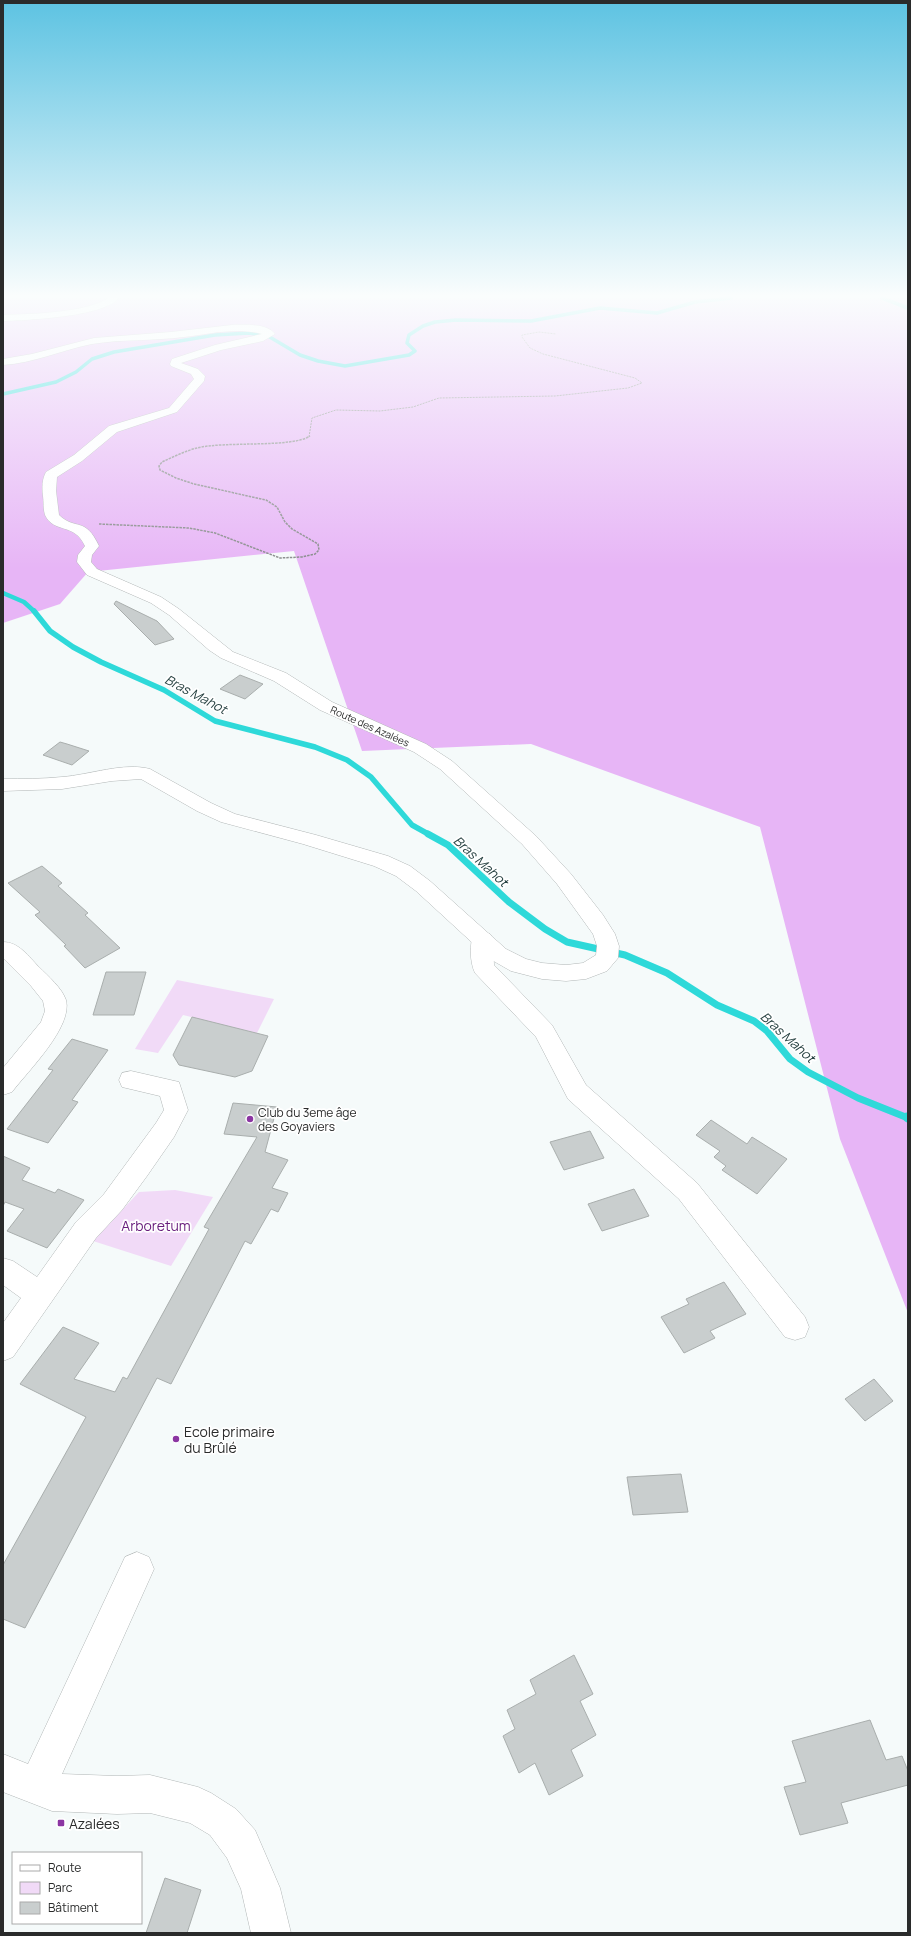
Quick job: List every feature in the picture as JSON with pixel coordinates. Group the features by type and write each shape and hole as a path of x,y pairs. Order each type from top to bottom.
{"main road":[{"name":"Route des Azalées","path":"3,785 62,783 112,775 144,772 204,808 228,818 309,838 381,861 403,871 423,886 498,954 519,965 542,971 566,974 586,970 599,965 606,958 608,946 604,934 596,920 564,879 529,840 446,765 420,748 326,706 280,677 227,656 215,648 174,612 156,600 92,572 84,562 85,555 92,546 85,533 76,527 54,519 51,514 48,488 51,476 78,458 113,429 163,414 178,406 192,388"},
{"path":"482,939 483,967 544,1031 577,1092 688,1190 795,1327"},
{"path":"3,950 9,950 38,980 54,999 56,1011 51,1026 3,1085"},
{"path":"3,1347 39,1294 49,1284 86,1230 113,1202 165,1130 176,1110 170,1089 131,1080"},
{"path":"3,1270 39,1294"},
{"path":"37,1786 137,1569"},
{"path":"3,1773 52,1792 85,1794 150,1794 198,1806 223,1822 241,1844 260,1888 271,1933"}],"path":[{"path":"76,527 94,524 189,528 215,533 280,558 302,557 315,554 319,550 318,544 298,533 284,522 279,508 266,500 246,494 195,485 164,473 160,470 159,466 162,462 197,448 248,443 286,442 305,439 310,436 312,418 317,415 336,410 368,411 400,409 419,406 439,398 555,396 625,388"}],"green space":[{"path":"177,980 274,999 257,1033 183,1015 158,1053 135,1049"},
{"name":"Arboretum","path":"175,1190 213,1197 171,1266 93,1241 139,1192"}],"shaded area":[{"path":"3,388 908,388 908,1313 840,1139 760,827 531,744 362,751 294,551 88,572 60,604 3,623"}],"building":[{"path":"116,601 157,621 174,639 155,645 114,604"},
{"path":"240,675 263,684 245,699 220,689"},
{"path":"60,742 89,751 72,765 43,755"},
{"path":"42,866 62,883 58,886 88,913 85,915 120,948 85,968 64,946 66,945 35,915 40,912 8,883"},
{"path":"106,972 146,972 134,1015 93,1015"},
{"path":"192,1017 268,1036 252,1071 235,1077 179,1065 173,1055"},
{"path":"72,1039 108,1050 72,1100 78,1102 48,1143 7,1129 53,1070 48,1069"},
{"path":"233,1103 277,1107 265,1152 288,1160 272,1188 288,1193 278,1212 271,1209 251,1244 245,1241 171,1384 157,1378 25,1628 3,1619 3,1565 86,1417 20,1384 63,1327 99,1343 74,1379 115,1392 123,1377 127,1379 209,1229 204,1227 257,1137 224,1134"},
{"path":"711,1120 747,1144 752,1137 787,1159 757,1194 722,1170 726,1166 714,1157 720,1151 696,1135"},
{"path":"590,1131 604,1158 564,1170 550,1142"},
{"path":"3,1156 30,1168 22,1180 55,1193 58,1189 84,1200 47,1248 7,1231 24,1209 5,1202 3,1206"},
{"path":"634,1189 649,1216 602,1231 588,1204"},
{"path":"724,1282 746,1314 710,1331 715,1338 684,1353 661,1317 689,1304 686,1299"},
{"path":"874,1379 893,1401 865,1421 845,1399"},
{"path":"681,1474 688,1512 633,1515 627,1477"},
{"path":"574,1655 593,1694 580,1701 596,1735 571,1750 583,1776 549,1795 535,1763 519,1773 503,1736 515,1729 507,1710 536,1694 530,1680"},
{"path":"870,1720 886,1760 902,1756 908,1771 908,1785 841,1803 848,1823 800,1835 784,1787 806,1782 792,1741"},
{"path":"165,1878 201,1890 187,1933 146,1933"}],"waterway":[{"path":"3,394 28,388"},
{"name":"Bras Mahot","path":"3,593 24,602 34,611"},
{"name":"Bras Mahot","path":"34,611 50,631 73,647 101,662 164,690 215,721 315,747 347,760 371,777 412,825 430,835"},
{"name":"Bras Mahot","path":"428,834 448,845 509,902 545,929 567,942 625,955 667,973 717,1005 754,1021 767,1031 790,1059 808,1072 858,1098 908,1118 907,1117"}],"place":[{"name":"Club du 3eme âge des Goyaviers","path":"250,1119"},
{"name":"Ecole primaire du Brûlé","path":"176,1439"},
{"name":"Azalées","path":"61,1823"}]}
